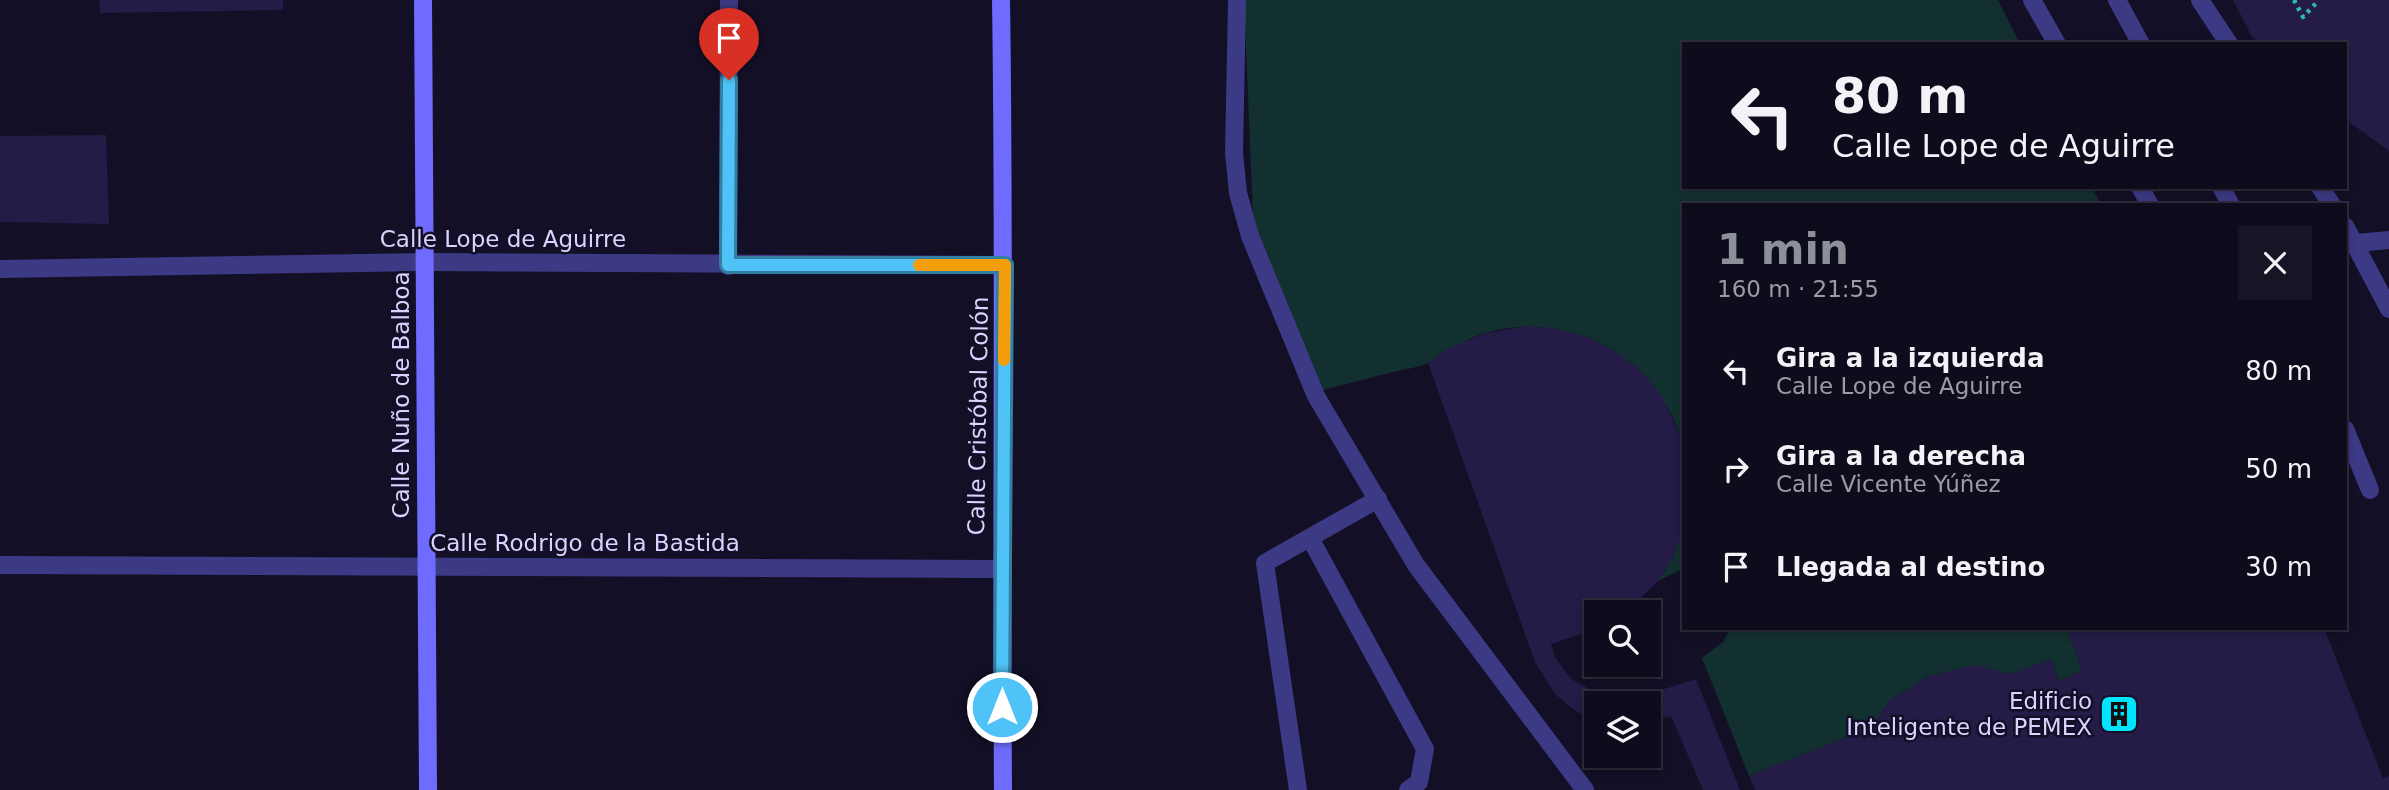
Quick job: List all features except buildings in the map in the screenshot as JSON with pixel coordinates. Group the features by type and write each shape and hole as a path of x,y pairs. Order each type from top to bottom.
{"main road":[{"name":"Calle Nuño de Balboa","path":"424,0 428,790"},
{"name":"Calle Cristóbal Colón","path":"1001,0 1005,265 1001,569 1003,790"}],"street":[{"path":"728,265 729,0"},
{"path":"1237,0 1234,153 1238,193 1250,236 1316,396 1416,565 1585,790"},
{"path":"2032,0 2056,42"},
{"path":"2117,0 2140,42"},
{"path":"2200,0 2227,42"},
{"path":"2347,229 2389,309"},
{"path":"2356,243 2389,240"},
{"name":"Calle Lope de Aguirre","path":"0,269 425,262 1005,265"},
{"path":"2347,434 2370,490"},
{"path":"1298,790 1265,564 1378,499"},
{"path":"1310,538 1425,749 1419,782 1408,790"},
{"name":"Calle Rodrigo de la Bastida","path":"0,565 1001,569"}],"path":[{"path":"2294,0 2303,17 2319,0"}],"green space":[{"path":"1244,0 1998,0 2019,42 1682,42 1682,189 2093,189 2100,203 1682,203 1682,441 1671,414 1653,388 1632,366 1607,348 1579,335 1549,328 1518,327 1486,333 1421,366 1315,392 1254,240"},
{"path":"1682,532 1682,569 1658,581 1674,555"},
{"path":"1730,630 2068,630 2082,671 2059,681 2051,659 2012,674 1928,676 1889,701 1873,727 1749,776 1702,658 1723,642"}],"slow traffic":[{"path":"919,265 1005,265 1004,360"}],"place":[{"name":"Edificio Inteligente de PEMEX","path":"2119,714"}],"route":[{"path":"729,80 728,265 1005,265 1002,707"}]}
